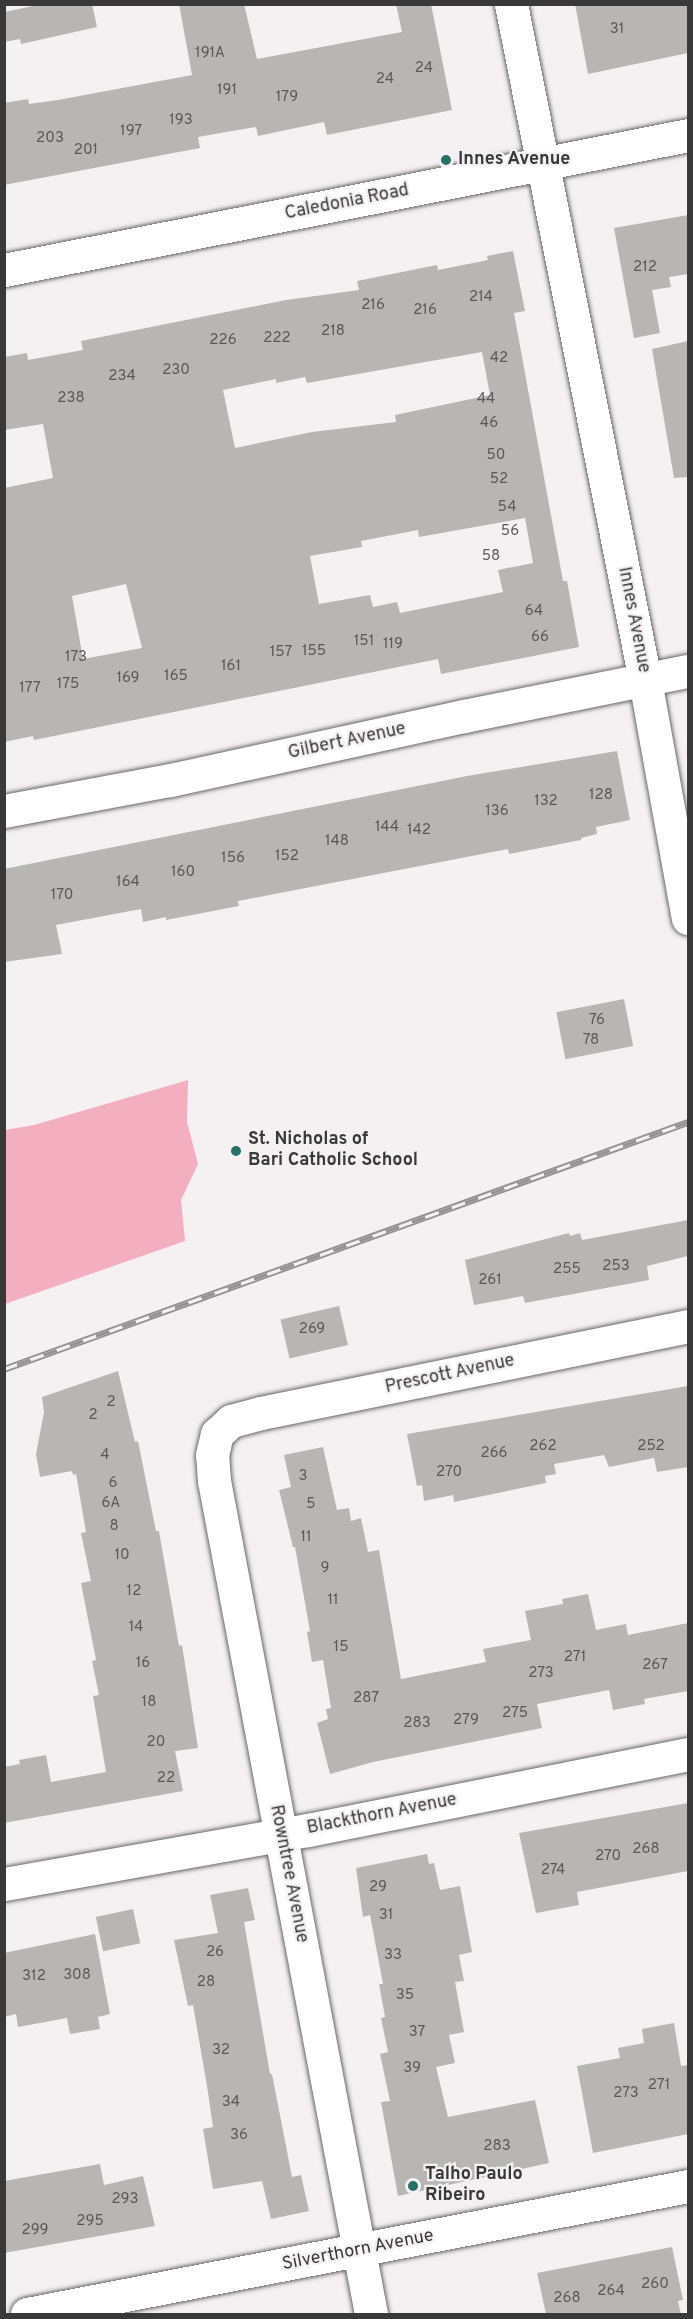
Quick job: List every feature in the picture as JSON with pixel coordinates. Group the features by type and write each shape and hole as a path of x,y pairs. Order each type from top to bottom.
{"street":[{"name":"Innes Avenue","path":"512,4 645,680 688,918"},
{"name":"Caledonia Road","path":"4,270 688,135"},
{"name":"Gilbert Avenue","path":"4,811 170,780 688,671"},
{"name":"Prescott Avenue","path":"217,1434 231,1421 261,1413 688,1326"},
{"name":"Rowntree Avenue","path":"217,1434 212,1455 214,1481 371,2314"},
{"name":"Blackthorn Avenue","path":"4,1884 688,1754"},
{"name":"Silverthorn Avenue","path":"27,2314 688,2186"}],"shaded area":[{"path":"188,1080 187,1122 198,1164 181,1200 185,1241 5,1304 5,1130 34,1125"}],"building":[{"path":"43,4 92,4 97,27 21,44 20,39 4,42 4,12"},
{"path":"179,4 244,4 257,59 402,32 396,4 431,4 452,110 327,135 324,122 258,136 256,127 226,132 198,137 200,148 4,185 4,103 28,99 29,104 58,100 192,75"},
{"path":"575,4 688,4 688,53 588,74"},
{"path":"688,215 688,274 669,277 671,287 652,290 660,333 634,338 614,228"},
{"path":"513,251 525,311 514,313 563,581 567,581 579,647 441,674 438,659 34,740 33,736 4,742 4,488 53,478 43,424 4,430 4,357 27,353 28,360 83,350 81,341 286,300 359,290 357,281 437,265 438,270 488,260 487,256","holes":["482,352 490,395 395,415 396,422 312,432 235,448 223,390 276,379 276,383 305,377 307,383","525,518 533,563 498,570 503,592 400,613 397,602 373,607 370,595 319,604 310,556 362,547 361,541 418,530 419,537","126,584 142,648 83,659 72,596"]},
{"path":"688,341 688,477 674,478 652,349"},
{"path":"617,751 630,820 596,827 597,834 581,838 581,840 509,854 508,849 238,901 239,906 166,920 166,917 143,922 141,909 56,925 62,954 4,962 4,869 467,776"},
{"path":"624,999 633,1046 565,1059 556,1012"},
{"path":"688,1220 688,1256 647,1266 649,1280 525,1303 523,1296 474,1305 465,1260 569,1233 570,1236 580,1233 582,1240"},
{"path":"339,1306 348,1345 290,1358 281,1319"},
{"path":"118,1371 135,1442 138,1441 156,1531 159,1531 179,1646 182,1645 198,1748 175,1751 183,1791 4,1823 4,1767 20,1764 19,1760 46,1755 51,1782 106,1772 93,1696 99,1695 92,1661 96,1660 81,1583 91,1581 81,1533 86,1532 76,1474 73,1475 72,1471 40,1477 36,1454 44,1412 42,1397"},
{"path":"688,1386 688,1467 657,1472 654,1458 609,1467 604,1455 554,1464 556,1474 545,1476 546,1483 454,1502 453,1495 424,1501 422,1485 417,1486 407,1434"},
{"path":"323,1447 337,1510 349,1508 351,1521 361,1518 368,1552 379,1550 401,1679 486,1662 483,1649 531,1640 525,1611 563,1604 562,1599 588,1594 596,1630 626,1624 628,1635 688,1623 688,1691 644,1699 645,1704 613,1710 609,1690 537,1704 542,1728 373,1762 330,1774 317,1723 328,1719 326,1709 331,1708 323,1660 312,1662 307,1632 310,1631 295,1547 293,1547 279,1490 291,1487 284,1455"},
{"path":"688,1803 688,1871 577,1892 579,1905 536,1913 519,1833"},
{"path":"427,1854 429,1864 434,1863 440,1890 460,1886 472,1952 459,1955 464,1981 455,1982 464,2032 449,2035 455,2063 436,2067 448,2117 535,2100 549,2163 398,2196 381,2102 390,2101 380,2054 388,2052 381,2018 385,2017 379,1984 383,1984 370,1915 363,1917 356,1868"},
{"path":"248,1888 255,1920 244,1922 270,2074 272,2074 292,2177 301,2175 309,2211 271,2219 262,2181 213,2189 203,2129 213,2127 207,2086 193,2005 188,2006 174,1940 218,1933 210,1895"},
{"path":"133,1909 140,1943 103,1951 96,1917"},
{"path":"95,1934 110,2014 98,2017 100,2029 70,2034 67,2018 18,2027 16,2014 4,2017 4,1953"},
{"path":"674,2023 681,2066 688,2065 688,2134 593,2153 577,2066 620,2058 618,2048 644,2043 642,2029"},
{"path":"100,2164 104,2185 143,2176 155,2226 4,2253 4,2181"},
{"path":"672,2247 683,2300 678,2301 681,2314 546,2314 537,2273"}],"railway":[{"path":"4,1369 688,1122"}],"place":[{"name":"Innes Avenue","path":"446,160"},
{"name":"St. Nicholas of Bari Catholic School","path":"236,1151"},
{"name":"Talho Paulo Ribeiro","path":"413,2186"}]}
